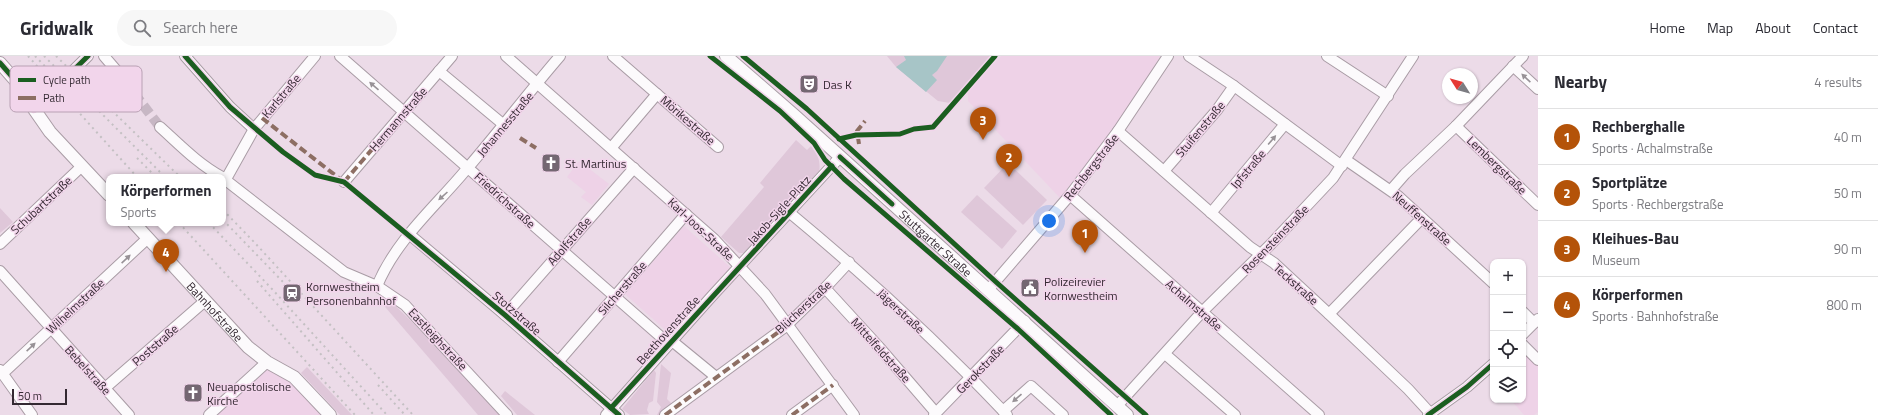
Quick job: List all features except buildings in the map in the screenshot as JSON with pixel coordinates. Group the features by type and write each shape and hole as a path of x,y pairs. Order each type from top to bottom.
{"main road":[{"name":"Stuttgarter Straße","path":"726,56 1025,321 1128,415"},
{"path":"0,63 10,74"},
{"path":"0,75 10,86"},
{"path":"36,112 50,132 106,192"},
{"name":"Bahnhofstraße","path":"137,226 248,347 267,362 294,377 330,415"}],"street":[{"path":"78,66 88,56"},
{"path":"104,56 113,66"},
{"path":"185,56 230,108 254,129"},
{"name":"Karlstraße","path":"226,175 254,129 315,56"},
{"name":"Friedrichstraße","path":"340,56 469,168 614,298 670,343 716,377"},
{"name":"Hermannstraße","path":"344,182 452,56"},
{"name":"Karl-Joos-Straße","path":"506,56 612,147 714,239 766,294 854,415"},
{"name":"Johannesstraße","path":"377,286 390,258 409,234 469,168 560,56"},
{"name":"Mörikestraße","path":"612,56 718,147"},
{"name":"Rechbergstraße","path":"989,289 1070,195 1118,131 1168,56"},
{"name":"Neuffenstraße","path":"1189,56 1234,86 1285,124 1344,163 1391,190 1421,219 1490,280"},
{"path":"1327,56 1388,96"},
{"name":"Rosensteinstraße","path":"1117,406 1202,312 1314,200 1344,163 1413,56"},
{"path":"1391,190 1404,174 1456,126 1523,56"},
{"path":"1514,66 1538,89"},
{"path":"439,71 504,125"},
{"name":"Stuifenstraße","path":"1164,171 1218,110 1234,86"},
{"name":"Mörikestraße","path":"612,147 657,94"},
{"name":"Ipfstraße","path":"1211,213 1285,124"},
{"name":"Lembergstraße","path":"1456,126 1538,205"},
{"name":"Eastleighstraße","path":"160,127 208,170 216,174"},
{"name":"Teckstraße","path":"1118,131 1250,247 1274,263 1408,389 1429,414"},
{"name":"Jakob-Sigle-Platz","path":"741,267 840,157"},
{"name":"Schubartstraße","path":"0,244 82,166"},
{"name":"Adolfstraße","path":"505,315 560,250 634,168"},
{"name":"Eastleighstraße","path":"226,180 339,268 356,278 377,286 405,304 507,415"},
{"name":"Achalmstraße","path":"1070,195 1319,415"},
{"name":"Jägerstraße","path":"790,213 849,262 972,377 1005,413"},
{"name":"Silcherstraße","path":"558,362 686,214"},
{"path":"1329,314 1421,219"},
{"name":"Stotzstraße","path":"409,234 505,315 612,413"},
{"name":"Wilhelmstraße","path":"1,372 148,238"},
{"name":"Blücherstraße","path":"665,415 788,325 849,262"},
{"name":"Beethovenstraße","path":"612,413 670,343 741,267"},
{"name":"Bebelstraße","path":"0,271 128,415"},
{"name":"Mittelfeldstraße","path":"825,288 879,347 935,414"},
{"name":"Poststraße","path":"105,388 205,301"},
{"path":"1526,314 1536,321 1526,331"},
{"name":"Gerokstraße","path":"935,414 1025,321"},
{"path":"1526,348 1538,360"},
{"path":"1165,354 1235,415"},
{"path":"209,415 267,362"},
{"path":"1429,414 1467,387 1490,367"},
{"path":"1,372 32,415"},
{"path":"792,415 833,385"},
{"path":"1005,413 1031,386 1063,415"}],"shaded area":[{"path":"887,56 993,56 950,103 938,101 896,67"},
{"path":"904,56 947,56 937,71 932,75 937,80 926,92 896,67 906,60"},
{"path":"1001,56 1160,56 1139,92 1111,132 1060,198 968,101 968,91"},
{"path":"796,140 807,150 811,146 817,155 820,169 819,173 748,253 739,253 721,237 764,187 760,183"},
{"path":"579,161 609,184 592,205 581,197 586,192 567,177"},
{"path":"1008,163 1047,200 1023,225 984,188"},
{"path":"977,195 1017,231 1002,249 961,212"},
{"path":"0,208 13,222 0,233"},
{"path":"684,226 731,268 671,335 625,294"},
{"path":"385,296 430,339 501,415 478,415 380,301"},
{"path":"1528,354 1538,363 1538,412 1534,415 1524,415 1514,403 1526,403 1526,356"},
{"path":"270,363 293,378 325,415 208,415"},
{"path":"661,364 671,373 667,399 673,405 660,415 657,415 661,407 657,402"},
{"path":"307,367 352,415 340,415 301,373"},
{"path":"654,370 656,373 653,401 649,403 647,410 649,414 630,415 622,409"},
{"path":"505,391 535,415 517,415 501,396"}],"tunnel":[{"path":"142,104 160,127"}],"railway":[{"path":"28,56 37,66"},
{"path":"35,56 45,66"},
{"path":"44,56 54,66"},
{"path":"56,56 66,66"},
{"path":"78,112 134,174"},
{"path":"100,112 162,174"},
{"path":"113,112 177,174"},
{"path":"137,158 153,174"},
{"path":"226,213 413,415"},
{"path":"226,223 285,284"},
{"path":"182,226 355,415"},
{"path":"212,226 272,289 387,415"},
{"path":"257,281 374,415"},
{"path":"378,385 405,415"}],"marked path":[{"path":"344,182 404,112"},
{"path":"262,118 340,179"},
{"path":"859,144 857,131 865,121"},
{"path":"520,138 536,148"},
{"path":"665,415 788,325"},
{"path":"792,415 833,385"}],"cycle path":[{"path":"78,66 88,56"},
{"path":"185,56 230,107 283,152 315,175 344,182 505,315 619,415"},
{"path":"710,56 780,111 814,143 825,160 844,179 1018,329 1111,415"},
{"path":"743,56 807,109 996,282 1146,415"},
{"path":"839,139 856,135 900,134 914,129 933,127 995,56"},
{"path":"0,63 10,74"},
{"path":"840,157 892,204"},
{"path":"611,408 832,166"},
{"path":"1428,415 1467,387 1490,367"}],"place":[{"name":"Das K","path":"809,84"},
{"name":"Kleihues-Bau","path":"983,140"},
{"name":"St. Martinus","path":"551,163"},
{"name":"Sportplätze","path":"1009,177"},
{"name":"Rechberghalle","path":"1085,253"},
{"name":"Körperformen","path":"166,272"},
{"name":"Polizeirevier Kornwestheim","path":"1030,288"},
{"name":"Kornwestheim Personenbahnhof","path":"292,293"},
{"name":"Neuapostolische Kirche","path":"193,393"}]}
